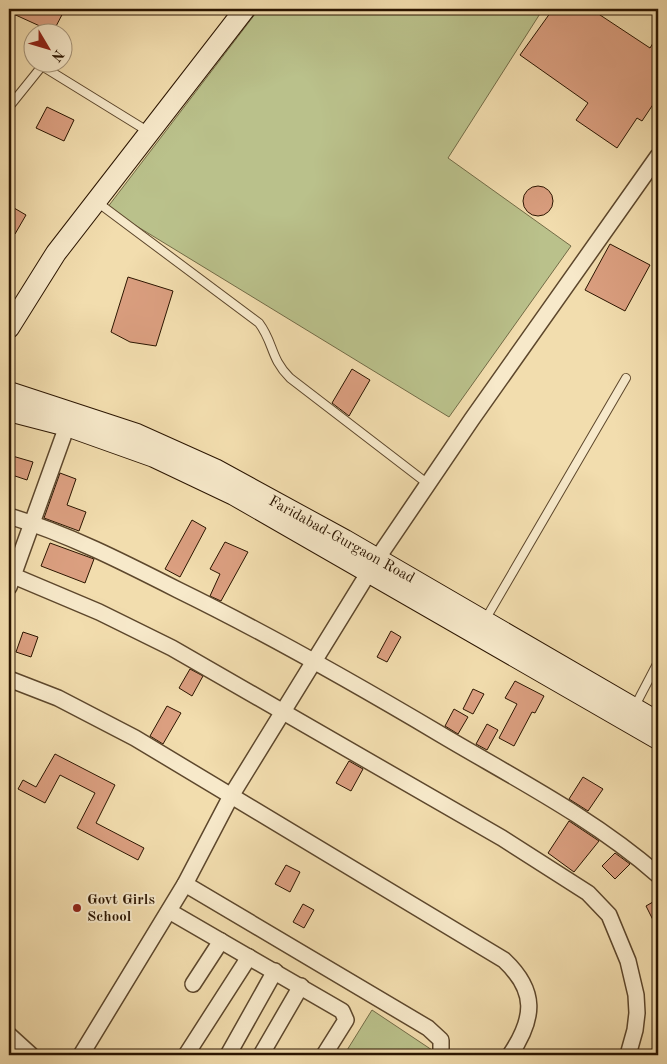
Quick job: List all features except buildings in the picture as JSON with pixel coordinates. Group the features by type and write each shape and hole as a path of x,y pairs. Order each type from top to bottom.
{"main road":[{"path":"9,328 56,253 241,10"},
{"name":"Faridabad-Gurgaon Road","path":"9,392 137,434 215,469 658,739"},
{"name":"Faridabad-Gurgaon Road","path":"9,411 67,426 154,457 234,495 638,700 658,722"}],"street":[{"path":"81,1055 185,884 232,796 373,565 658,156"},
{"path":"67,426 10,578 142,632 502,838 588,892 609,916 628,961 637,1013 635,1030 628,1055"},
{"path":"9,516 32,523 118,559 314,660 585,820 638,858 658,875"},
{"path":"9,679 58,698 100,719 487,948 504,960 525,984 529,1004 523,1033 510,1055"},
{"path":"185,884 437,1034 441,1040 440,1055"},
{"path":"169,911 336,1006 345,1014 344,1026 324,1055"},
{"path":"193,984 221,941"},
{"path":"186,1055 249,957"},
{"path":"228,1055 275,971"},
{"path":"261,1055 301,986"},
{"path":"9,1035 31,1055"}],"lane":[{"path":"9,107 42,66 149,132"},
{"path":"96,201 259,323 268,338 278,366 290,378 428,484"},
{"path":"485,621 626,378"},
{"path":"638,700 658,662"}],"green space":[{"path":"259,9 543,9 448,158 571,246 449,417 107,208"},
{"path":"372,1010 435,1052 433,1055 344,1055"}],"place":[{"name":"Govt Girls School","path":"77,908"}]}
